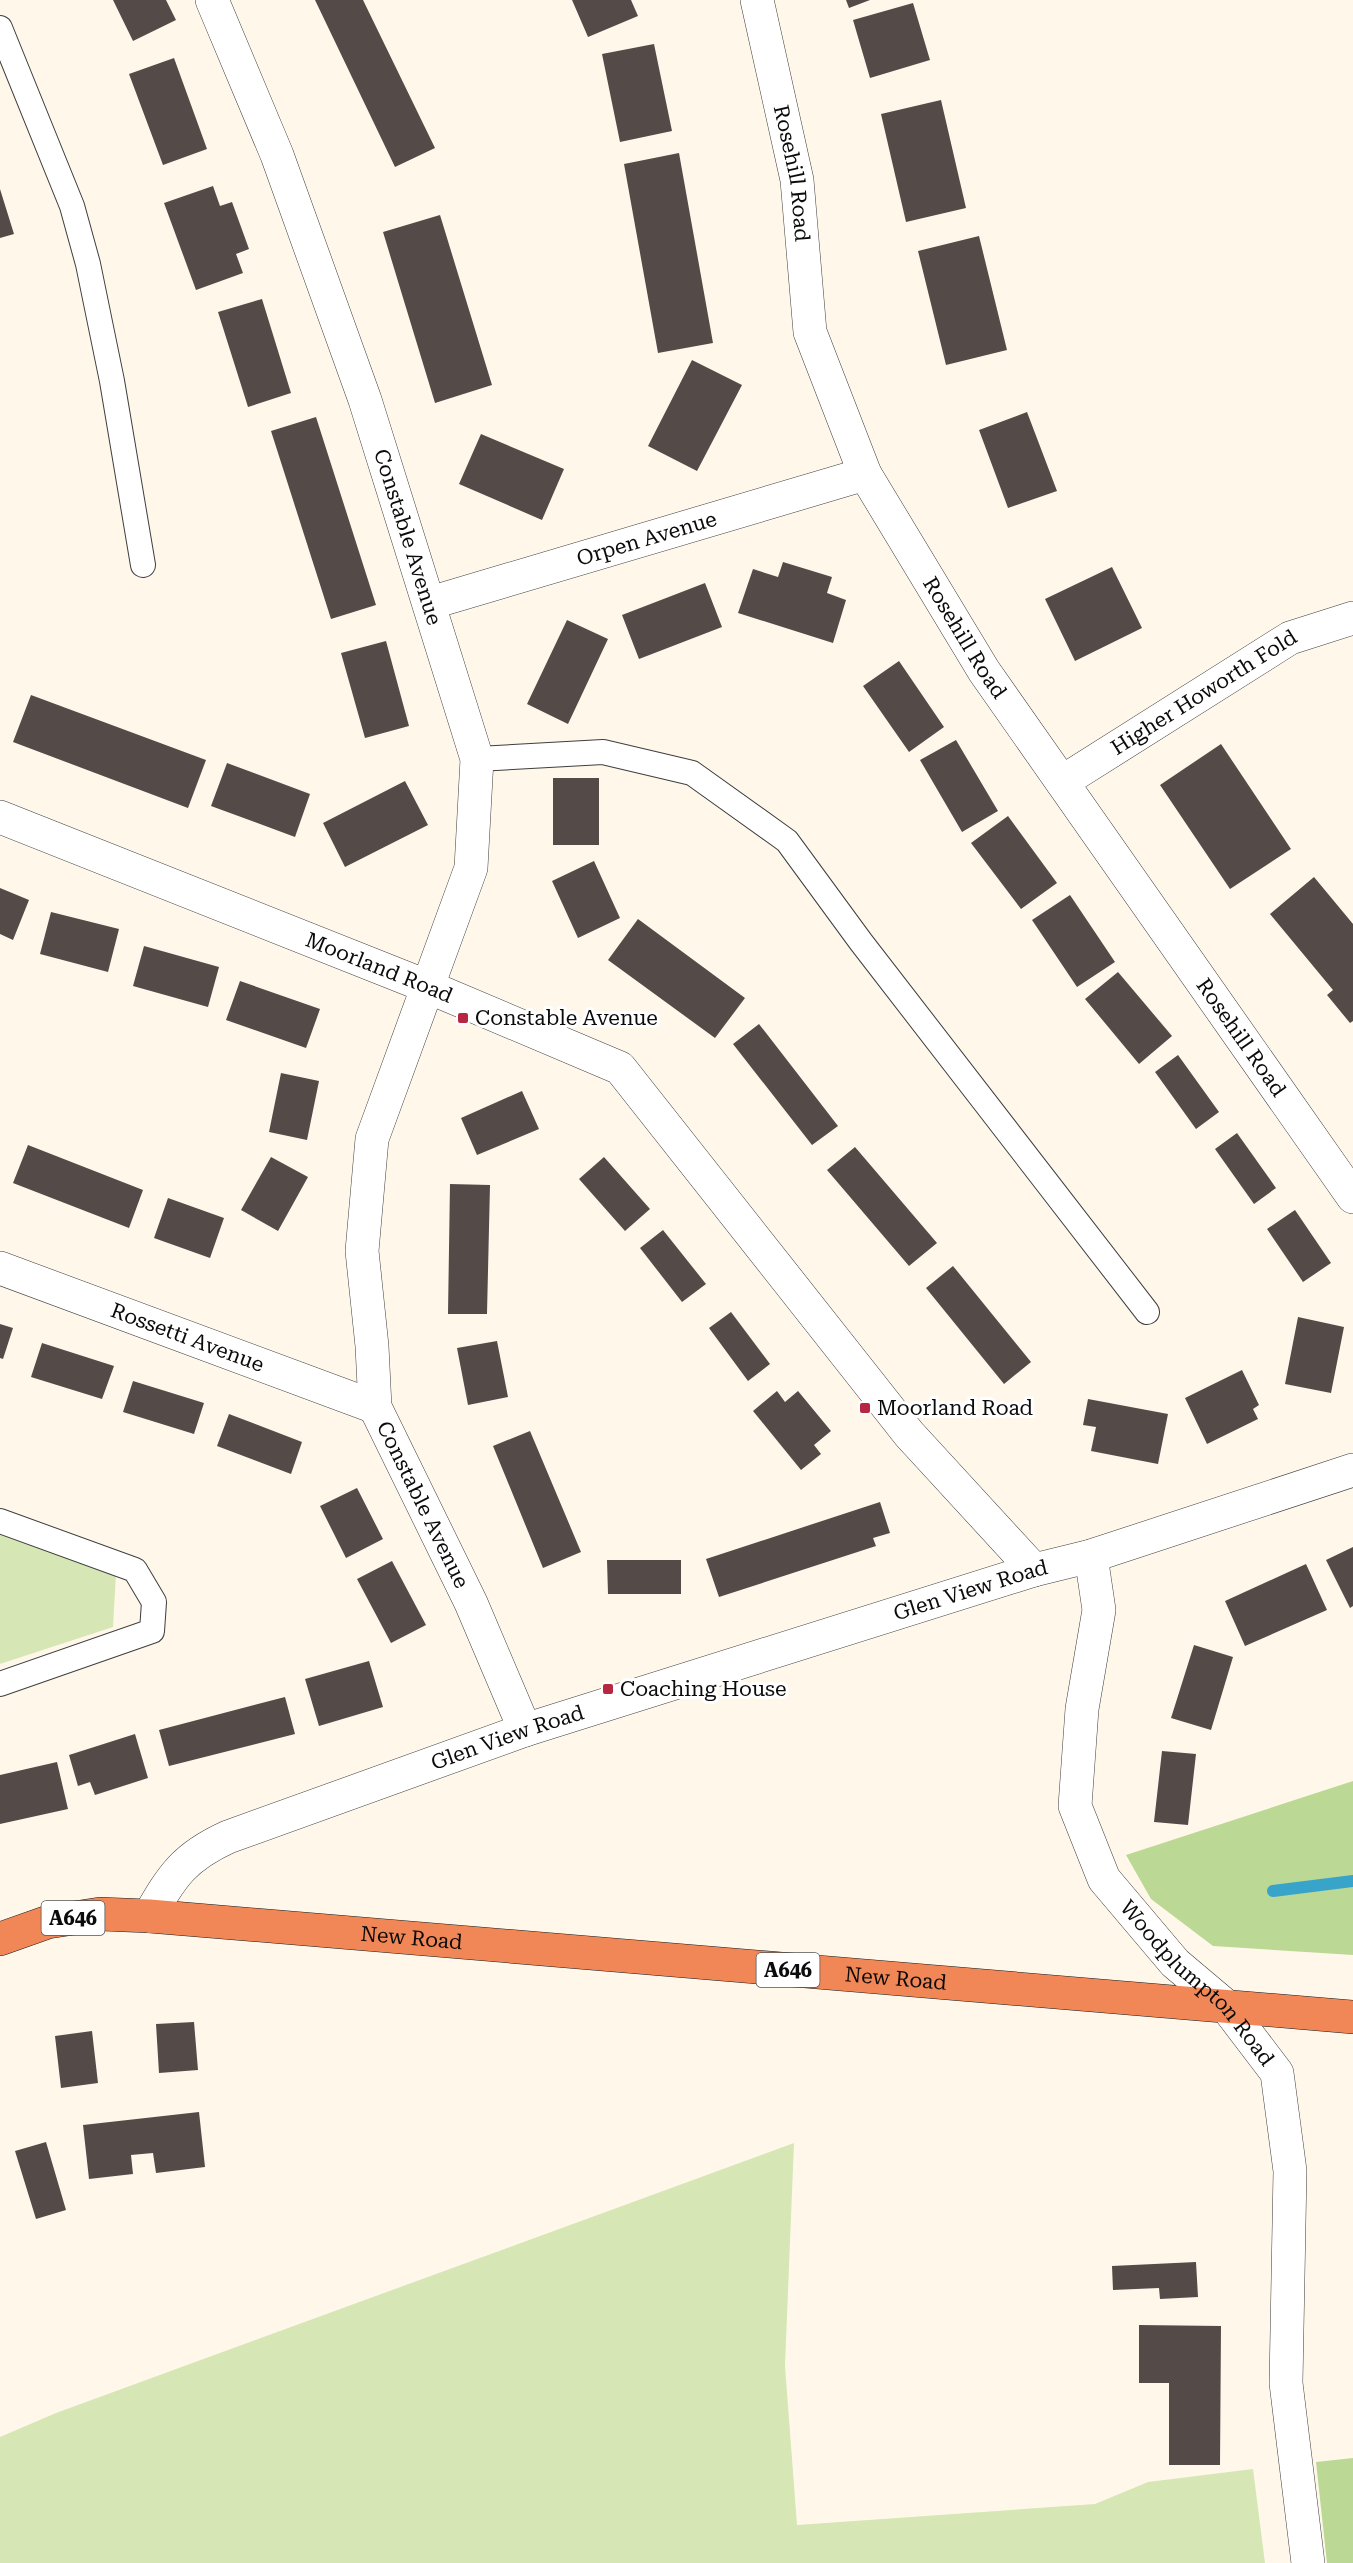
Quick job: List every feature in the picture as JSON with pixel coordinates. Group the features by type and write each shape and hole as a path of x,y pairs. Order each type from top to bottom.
{"highway":[{"name":"A646","path":"0,1939 48,1922 79,1917 100,1914 149,1916"},
{"name":"New Road","path":"149,1916 1353,2017"}],"street":[{"name":"Constable Avenue","path":"212,0 277,156 353,367 430,603 477,759 471,868 372,1139 362,1251 372,1346 375,1407 471,1603 525,1730"},
{"name":"Rosehill Road","path":"757,0 797,180 810,332 865,474 984,672 1353,1197"},
{"name":"Orpen Avenue","path":"430,603 865,474"},
{"name":"Higher Howorth Fold","path":"1062,782 1290,638 1353,618"},
{"name":"Moorland Road","path":"0,817 426,986 620,1068 909,1434 1034,1570"},
{"name":"Rossetti Avenue","path":"0,1268 375,1407"},
{"name":"Glen View Road","path":"149,1916 170,1879 203,1848 239,1833 525,1730 1034,1570 1091,1556 1353,1470"},
{"name":"Woodplumpton Road","path":"1091,1556 1099,1610 1082,1710 1075,1806 1104,1879 1175,1963 1226,2006 1277,2073 1290,2171 1286,2383 1308,2563"}],"lane":[{"path":"0,28 72,206 86,255 112,381 143,565"},
{"path":"477,759 603,752 692,773 787,841 861,942 1147,1312"},
{"path":"0,1521 135,1570 154,1602 152,1631 0,1684"}],"green space":[{"path":"0,1532 116,1574 113,1627 0,1664"},
{"path":"1353,1781 1353,1955 1213,1946 1151,1899 1126,1855"},
{"path":"794,2143 785,2366 797,2525 1095,2504 1148,2482 1253,2469 1265,2563 0,2563 0,2437 56,2413"},
{"path":"1353,2458 1353,2563 1327,2563 1316,2462"}],"building":[{"path":"113,0 166,0 176,20 133,41"},
{"path":"315,0 363,0 435,148 395,167"},
{"path":"572,0 631,0 638,16 588,37"},
{"path":"846,0 870,0 849,8"},
{"path":"913,3 930,60 870,78 853,20"},
{"path":"654,44 672,131 620,142 602,54"},
{"path":"174,58 207,149 163,165 129,74"},
{"path":"941,100 966,208 906,222 881,114"},
{"path":"679,153 713,343 658,353 624,164"},
{"path":"213,186 220,206 232,202 249,249 236,254 243,273 196,290 164,203"},
{"path":"0,189 14,234 0,238"},
{"path":"440,215 492,385 435,403 383,232"},
{"path":"979,236 1007,350 946,365 918,251"},
{"path":"262,299 291,393 248,407 218,312"},
{"path":"692,360 742,385 697,471 648,446"},
{"path":"1027,412 1057,491 1008,508 979,430"},
{"path":"316,417 376,605 331,619 271,431"},
{"path":"481,434 564,469 542,520 459,484"},
{"path":"783,562 832,577 827,593 846,600 833,643 738,613 753,569 778,577"},
{"path":"1112,567 1142,628 1075,661 1045,599"},
{"path":"705,583 722,627 639,659 622,615"},
{"path":"567,620 608,639 568,724 527,704"},
{"path":"386,641 409,726 365,738 341,653"},
{"path":"899,661 944,727 909,752 863,686"},
{"path":"31,695 206,760 188,808 13,742"},
{"path":"956,740 998,811 962,832 920,760"},
{"path":"1221,744 1291,849 1230,889 1160,785"},
{"path":"227,763 310,794 295,837 211,806"},
{"path":"553,778 599,778 599,845 553,845"},
{"path":"405,781 428,825 345,867 323,823"},
{"path":"1008,816 1057,883 1021,909 971,843"},
{"path":"594,861 620,918 578,938 552,881"},
{"path":"1314,877 1353,924 1353,1021 1350,1023 1327,995 1333,990 1270,914"},
{"path":"0,888 29,900 13,940 0,934"},
{"path":"1070,895 1115,962 1077,987 1032,920"},
{"path":"51,912 119,929 108,972 40,954"},
{"path":"638,919 745,998 715,1038 608,960"},
{"path":"144,946 219,967 208,1007 133,986"},
{"path":"1118,972 1172,1036 1139,1064 1085,999"},
{"path":"240,981 320,1009 306,1048 226,1020"},
{"path":"759,1024 838,1126 812,1145 733,1044"},
{"path":"1178,1055 1219,1112 1196,1129 1155,1072"},
{"path":"281,1073 319,1081 307,1140 269,1132"},
{"path":"522,1091 539,1129 477,1155 461,1118"},
{"path":"1237,1133 1276,1188 1254,1204 1215,1149"},
{"path":"28,1145 143,1190 129,1228 13,1183"},
{"path":"855,1147 937,1243 909,1266 827,1170"},
{"path":"271,1157 308,1177 278,1231 241,1210"},
{"path":"604,1157 650,1209 625,1231 579,1179"},
{"path":"450,1184 490,1185 487,1314 448,1314"},
{"path":"168,1198 224,1218 210,1258 154,1238"},
{"path":"1295,1210 1331,1263 1303,1282 1267,1229"},
{"path":"663,1230 706,1284 682,1302 640,1248"},
{"path":"953,1266 1031,1362 1004,1384 926,1288"},
{"path":"731,1312 770,1364 748,1381 709,1328"},
{"path":"1298,1317 1344,1327 1331,1393 1285,1384"},
{"path":"0,1324 13,1328 3,1359 0,1358"},
{"path":"497,1341 508,1397 468,1405 457,1348"},
{"path":"42,1343 114,1366 102,1399 31,1377"},
{"path":"1242,1370 1259,1405 1253,1409 1258,1419 1207,1444 1185,1398"},
{"path":"133,1381 204,1403 194,1434 123,1412"},
{"path":"777,1391 785,1402 798,1391 831,1431 814,1445 821,1454 801,1470 753,1411"},
{"path":"1088,1399 1168,1414 1158,1464 1091,1451 1096,1427 1083,1425"},
{"path":"229,1414 302,1442 291,1474 217,1446"},
{"path":"530,1431 581,1552 543,1568 493,1446"},
{"path":"357,1488 383,1539 346,1558 320,1506"},
{"path":"880,1502 890,1533 873,1538 876,1546 719,1597 706,1559"},
{"path":"1353,1547 1353,1606 1350,1608 1326,1560"},
{"path":"607,1560 681,1560 681,1594 608,1594"},
{"path":"392,1561 426,1625 391,1643 357,1579"},
{"path":"1306,1564 1327,1610 1245,1646 1225,1601"},
{"path":"1194,1645 1233,1657 1211,1730 1171,1718"},
{"path":"369,1661 383,1707 319,1726 305,1679"},
{"path":"285,1697 295,1734 169,1766 159,1730"},
{"path":"135,1734 148,1778 95,1795 90,1782 78,1786 69,1755"},
{"path":"1162,1751 1196,1754 1188,1825 1154,1822"},
{"path":"57,1762 68,1809 0,1824 0,1775"},
{"path":"194,2022 198,2070 159,2073 156,2024"},
{"path":"92,2031 98,2083 61,2088 55,2036"},
{"path":"199,2112 205,2167 156,2173 153,2153 131,2155 133,2174 89,2179 83,2125"},
{"path":"46,2142 66,2210 36,2219 15,2151"},
{"path":"1196,2262 1198,2297 1160,2299 1159,2288 1113,2290 1112,2266"},
{"path":"1139,2325 1221,2326 1220,2465 1169,2465 1169,2383 1139,2383"}],"waterway":[{"path":"1273,1891 1353,1881"}],"place":[{"name":"Constable Avenue","path":"463,1018"},
{"name":"Moorland Road","path":"865,1408"},
{"name":"Coaching House","path":"608,1689"}]}
